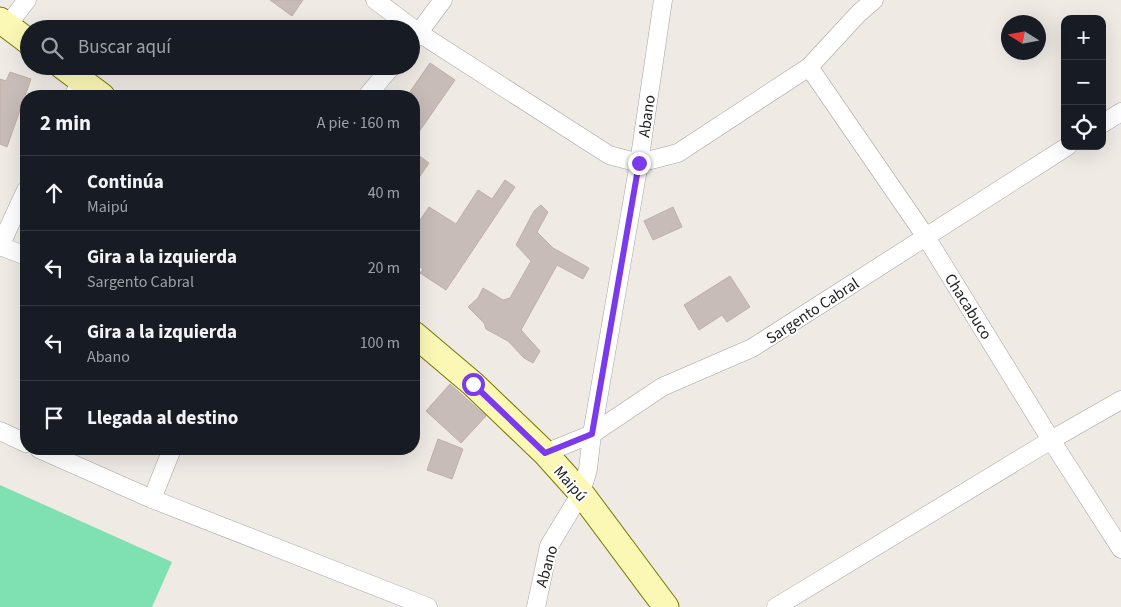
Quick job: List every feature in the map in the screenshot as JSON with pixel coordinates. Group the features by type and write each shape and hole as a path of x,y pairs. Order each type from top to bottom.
{"main road":[{"path":"4,23 20,35"},
{"path":"68,75 77,89"},
{"name":"Maipú","path":"420,339 473,384 545,453 581,493 666,607"}],"street":[{"path":"4,23 27,0"},
{"path":"375,0 396,20"},
{"path":"420,31 443,0"},
{"name":"Abano","path":"536,607 550,546 581,493 588,470 592,434 639,163 663,0"},
{"path":"420,41 609,155 639,163 678,153 809,68 858,14 874,0"},
{"name":"Chacabuco","path":"809,68 926,237 1051,440 1121,549"},
{"path":"373,90 385,75"},
{"path":"1106,121 1121,112"},
{"name":"Sargento Cabral","path":"545,453 592,434 662,387 752,348 1062,150"},
{"path":"20,203 0,246 20,254"},
{"path":"776,607 1051,440 1121,400"},
{"path":"0,431 20,440"},
{"path":"53,455 152,499 428,607"},
{"path":"152,499 170,455"}],"green space":[{"path":"0,485 172,562 152,607 0,607"}],"building":[{"path":"270,0 303,0 292,16"},
{"path":"430,63 455,80 420,130 420,90 411,90"},
{"path":"10,72 31,79 27,90 20,90 20,110 7,147 0,144 0,79 6,81"},
{"path":"420,156 429,163 420,176"},
{"path":"505,180 515,187 446,290 420,273 423,269 420,267 420,220 429,207 456,224 478,190 492,199"},
{"path":"541,205 548,212 537,232 553,248 589,268 583,279 557,265 521,330 540,351 533,363 524,358 508,341 486,329 484,323 468,307 478,298 483,288 503,300 510,298 531,261 516,245 534,211"},
{"path":"673,207 682,227 653,240 644,221"},
{"path":"730,276 750,307 727,322 722,315 699,330 684,305"},
{"path":"450,384 486,416 461,443 426,411"},
{"path":"438,439 463,449 452,479 427,470"}],"route":[{"path":"473,384 545,453 592,434 639,163"}]}
